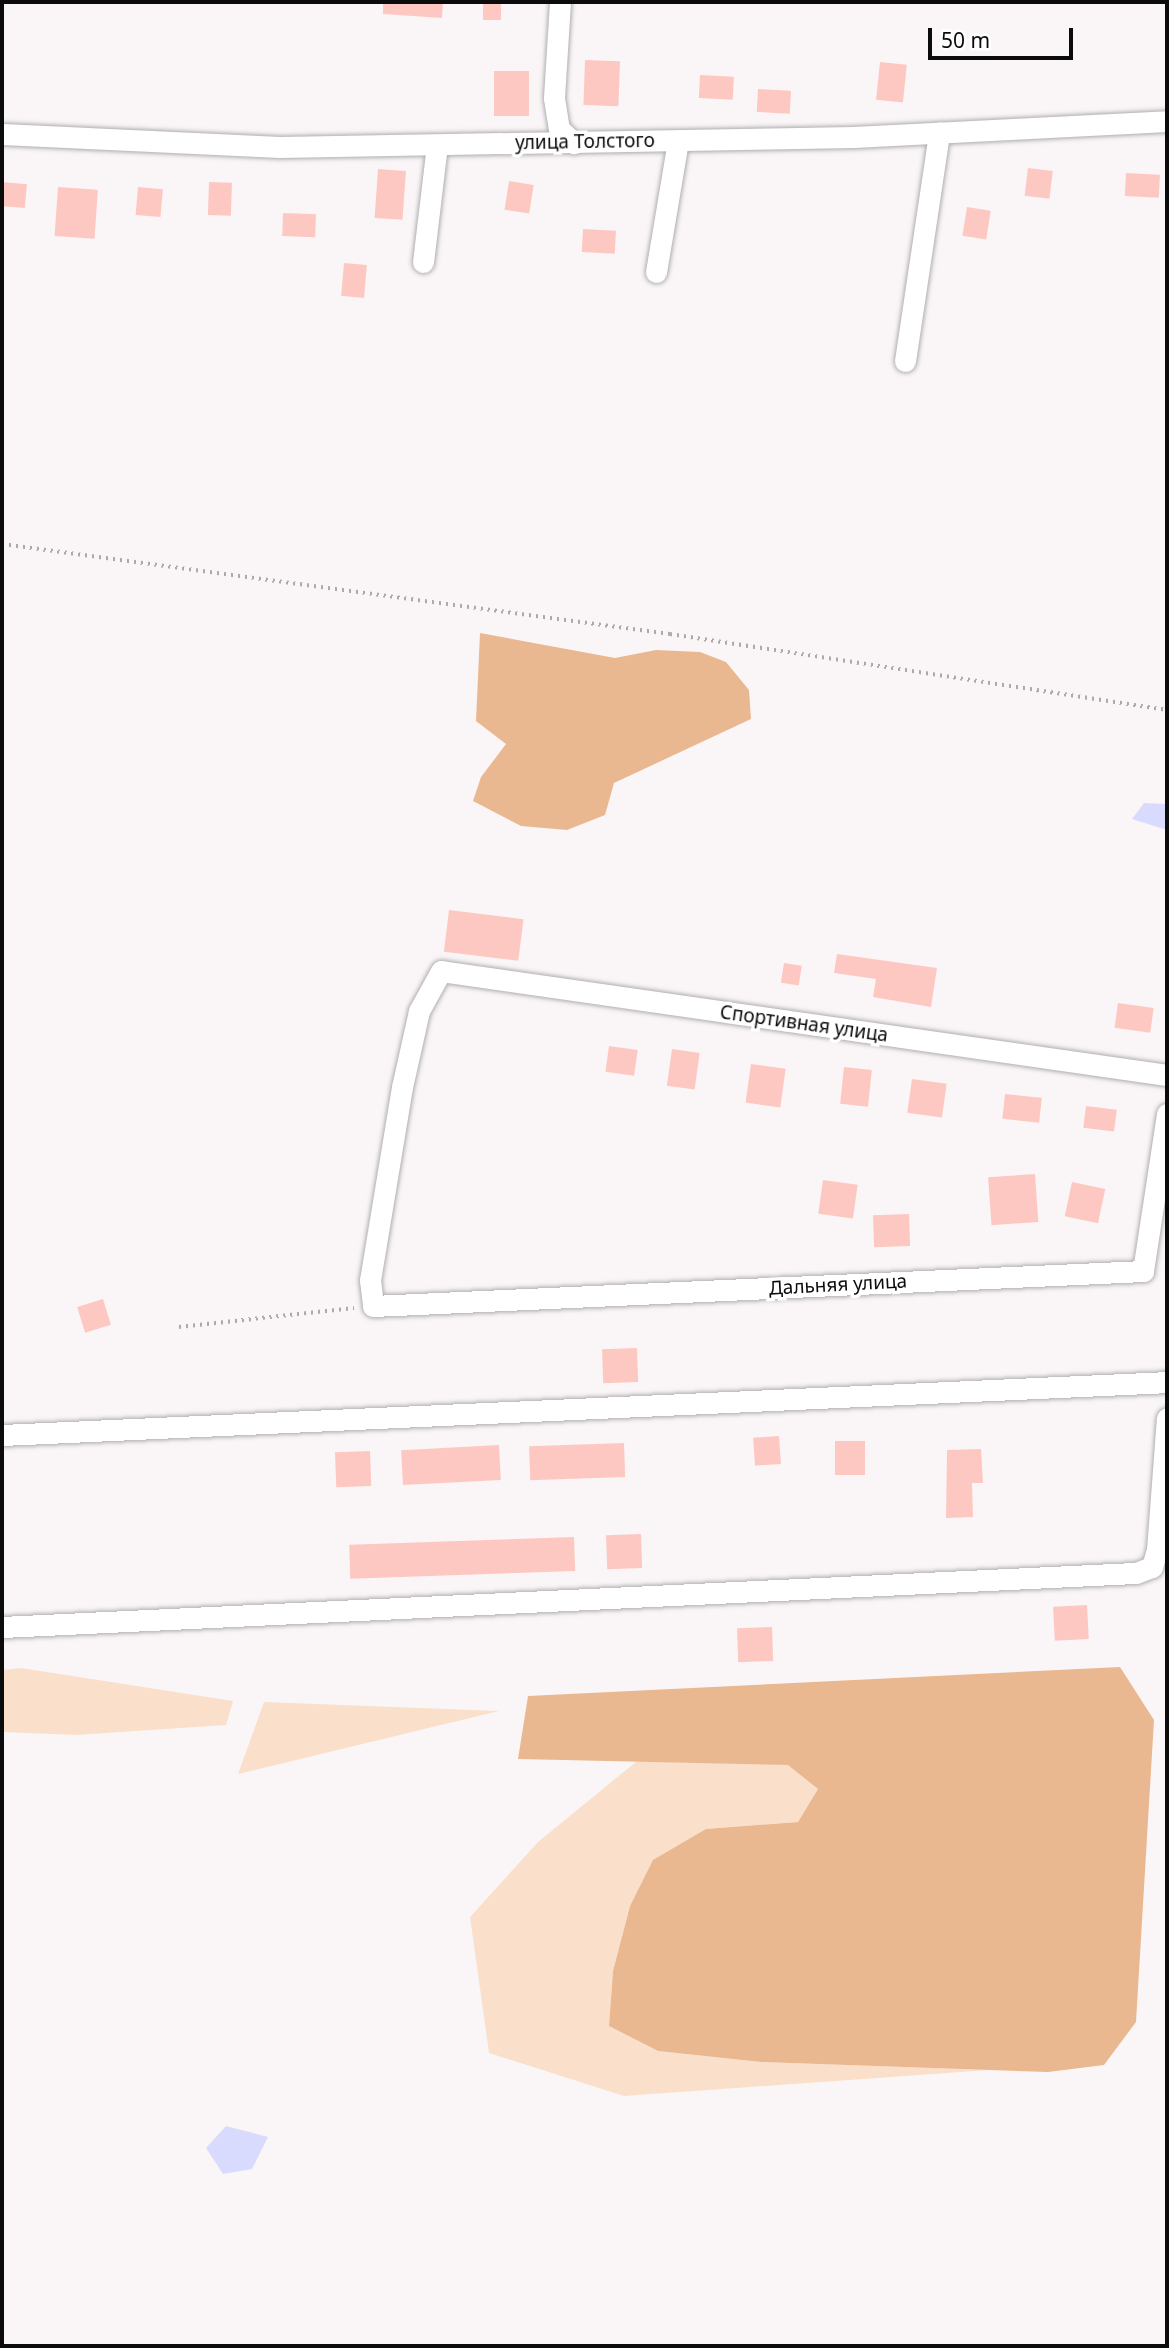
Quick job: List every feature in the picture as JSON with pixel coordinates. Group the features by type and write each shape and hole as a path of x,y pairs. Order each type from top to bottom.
{"street":[{"path":"561,2 554,98 559,129 574,143"},
{"name":"улица Толстого","path":"2,134 280,147 678,141 1167,121"},
{"path":"905,361 939,132"},
{"path":"656,272 678,141"},
{"path":"423,262 437,145"},
{"name":"Спортивная улица","path":"373,1306 370,1280 402,1087 419,1011 441,971 1167,1075"},
{"name":"Дальняя улица","path":"373,1306 1143,1271 1167,1114"},
{"path":"2,1435 1167,1382"},
{"path":"2,1627 1136,1573 1152,1567 1157,1550 1167,1418"}],"path":[{"path":"2,544 670,634 1167,710"},
{"path":"179,1327 373,1306"}],"shaded area":[{"path":"480,633 615,658 656,650 700,652 726,662 749,690 751,719 614,783 605,815 567,830 521,826 473,801 481,777 506,744 476,721"},
{"path":"1120,1667 1154,1720 1136,2022 1104,2065 1048,2072 761,2062 658,2051 609,2026 613,1971 630,1906 653,1860 706,1829 798,1822 818,1789 788,1765 518,1759 528,1696"},
{"path":"21,1668 233,1701 226,1725 77,1735 2,1732 2,1670"},
{"path":"264,1702 499,1711 238,1774"},
{"path":"637,1761 789,1765 818,1789 798,1822 706,1829 630,1906 613,1971 609,2026 658,2051 761,2062 989,2070 624,2096 489,2053 470,1917 538,1842"}],"water":[{"path":"1144,803 1167,804 1167,830 1132,819"},
{"path":"226,2126 268,2137 252,2169 223,2174 206,2148"}],"building":[{"path":"383,2 443,2 442,18 383,14"},
{"path":"483,2 501,2 501,20 483,20"},
{"path":"585,60 620,61 618,106 583,105"},
{"path":"880,62 907,65 903,103 876,100"},
{"path":"494,71 529,71 529,116 494,116"},
{"path":"700,75 734,77 733,100 699,98"},
{"path":"758,89 791,91 790,114 757,112"},
{"path":"1028,168 1053,171 1049,199 1025,196"},
{"path":"378,169 406,171 403,220 375,218"},
{"path":"1126,173 1160,175 1159,198 1125,196"},
{"path":"509,181 534,185 529,214 504,210"},
{"path":"2,182 27,184 25,208 2,206"},
{"path":"209,182 232,183 231,216 208,215"},
{"path":"58,187 98,190 94,239 55,236"},
{"path":"138,187 163,189 160,217 136,215"},
{"path":"967,207 991,211 986,239 962,236"},
{"path":"283,213 316,214 315,237 282,236"},
{"path":"583,229 616,231 615,254 582,252"},
{"path":"344,263 367,265 364,298 341,296"},
{"path":"449,910 523,919 518,961 444,952"},
{"path":"837,954 937,968 931,1007 873,997 876,979 834,973"},
{"path":"784,963 802,966 799,986 781,983"},
{"path":"1118,1003 1154,1008 1150,1033 1115,1028"},
{"path":"609,1046 638,1050 634,1076 605,1072"},
{"path":"672,1049 700,1053 695,1090 667,1086"},
{"path":"751,1064 786,1069 780,1107 746,1103"},
{"path":"844,1067 872,1070 868,1107 840,1104"},
{"path":"912,1079 947,1084 942,1118 907,1113"},
{"path":"1005,1094 1042,1098 1039,1123 1002,1119"},
{"path":"1086,1106 1117,1110 1114,1132 1083,1128"},
{"path":"1035,1174 1038,1222 991,1225 988,1177"},
{"path":"823,1180 858,1185 853,1219 818,1214"},
{"path":"1072,1182 1105,1189 1098,1223 1065,1216"},
{"path":"909,1214 910,1246 874,1247 873,1215"},
{"path":"103,1299 111,1325 85,1333 77,1307"},
{"path":"637,1348 638,1382 603,1383 602,1349"},
{"path":"779,1436 781,1464 755,1466 753,1438"},
{"path":"835,1441 865,1441 865,1475 835,1475"},
{"path":"624,1443 625,1477 530,1480 529,1446"},
{"path":"499,1445 501,1480 403,1485 401,1450"},
{"path":"981,1449 983,1483 972,1483 973,1517 946,1518 947,1450"},
{"path":"370,1451 371,1486 336,1487 335,1452"},
{"path":"641,1534 642,1568 607,1569 606,1535"},
{"path":"574,1537 575,1571 350,1579 349,1545"},
{"path":"1087,1605 1089,1639 1055,1641 1053,1607"},
{"path":"772,1627 773,1661 738,1662 737,1628"}]}
